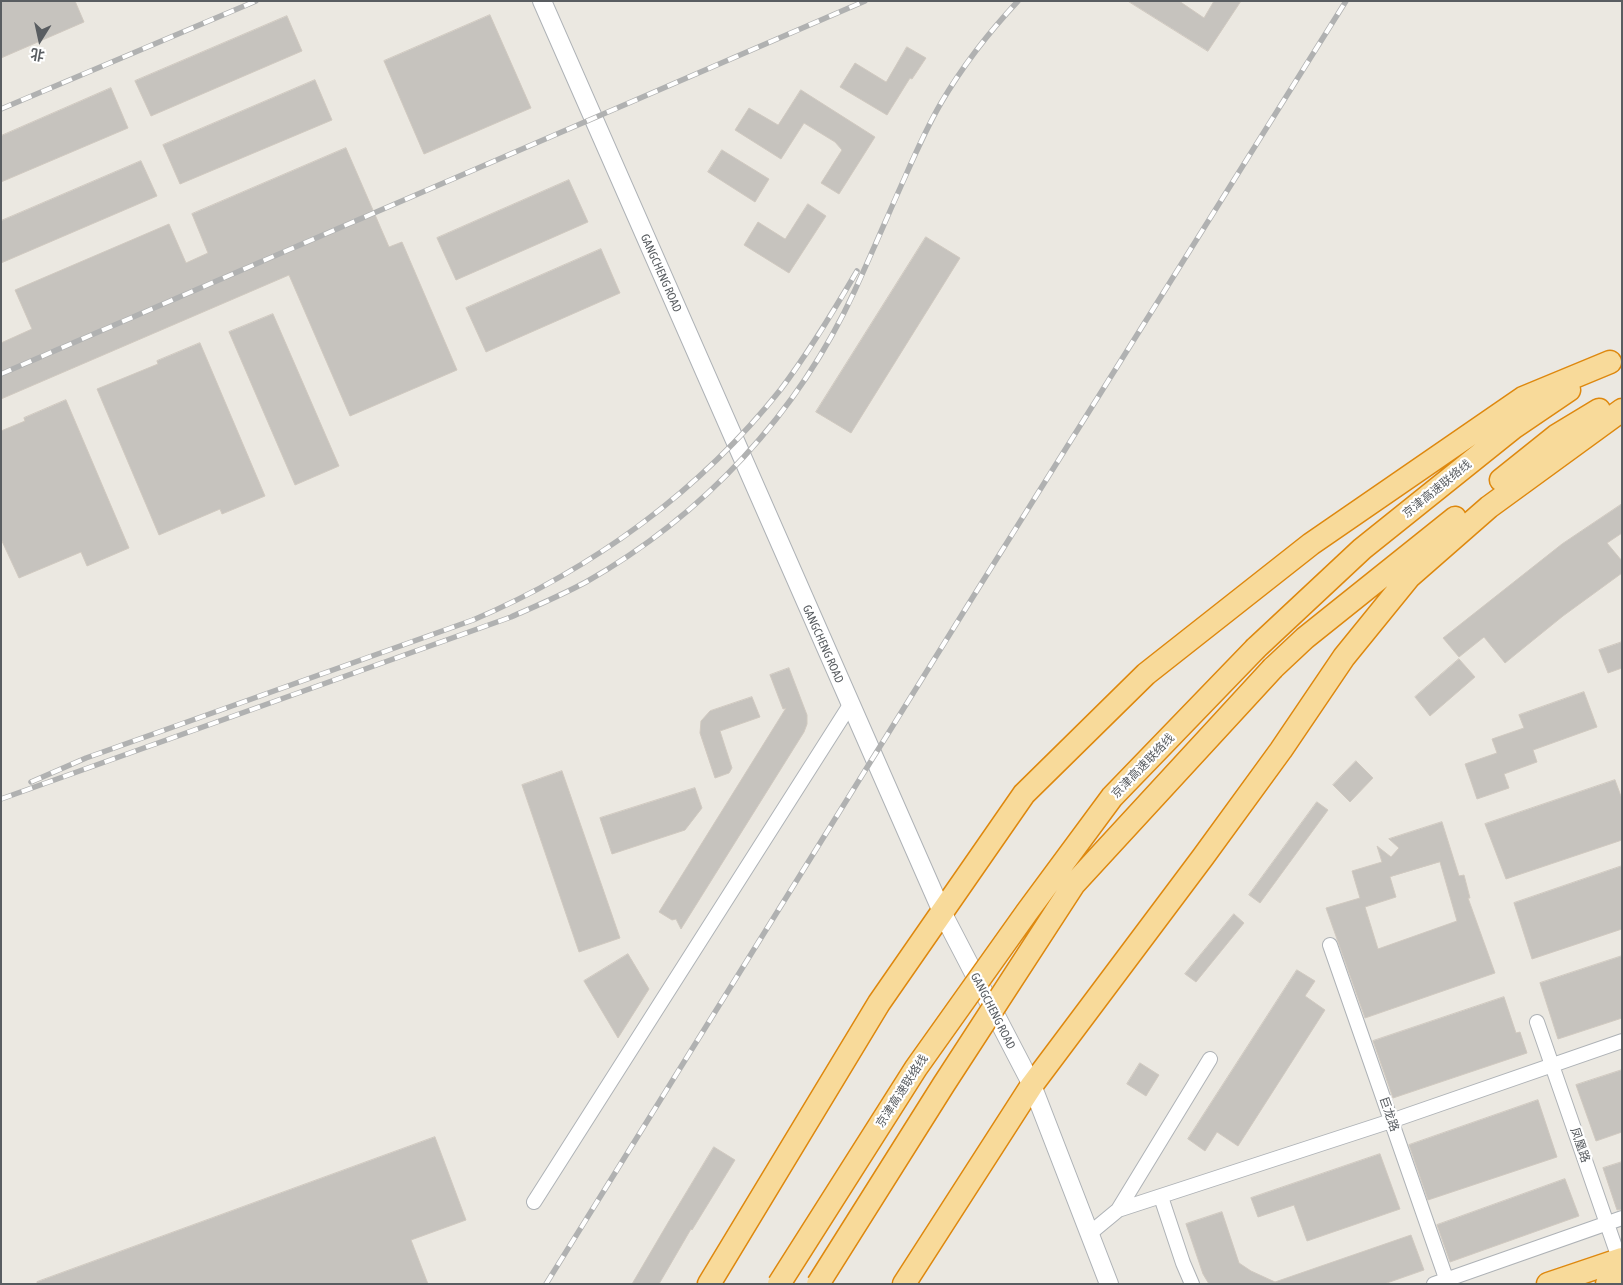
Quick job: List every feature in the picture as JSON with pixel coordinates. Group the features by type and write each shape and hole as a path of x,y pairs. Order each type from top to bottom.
{"highway":[{"name":"京津高速联络线","path":"779,1284 916,1068 1026,912 1107,804 1256,648 1362,549 1513,428 1616,358"},
{"path":"709,1284 879,1003 1024,794 1146,674 1311,544 1523,398 1616,358"},
{"path":"818,1284 944,1084 1074,884 1272,668 1305,638 1556,436 1622,396"},
{"path":"904,1284 1032,1084 1203,857 1281,750 1344,657 1409,577 1489,507 1622,410"},
{"path":"1548,1284 1621,1266"},
{"path":"1607,1284 1621,1266"}],"street":[{"name":"GANGCHENG ROAD","path":"542,1 942,912 1032,1084 1108,1284"},
{"path":"534,1202 850,705"},
{"name":"巨龙路","path":"1330,945 1391,1120 1443,1282"},
{"name":"凤凰路","path":"1537,1022 1621,1266"},
{"path":"1118,1210 1622,1041"},
{"path":"1089,1234 1118,1210 1210,1059"},
{"path":"1161,1197 1192,1284"},
{"path":"1443,1282 1622,1218"}],"building":[{"path":"1,1 75,1 84,22 1,58"},
{"path":"1128,1 1179,1 1204,18 1214,1 1241,1 1208,51"},
{"path":"490,15 531,108 424,154 384,61"},
{"path":"287,16 302,51 151,116 135,81"},
{"path":"907,47 926,58 912,79 910,78 887,115 840,87 855,63 886,82"},
{"path":"315,80 332,120 180,184 163,145"},
{"path":"111,88 128,128 1,182 1,136"},
{"path":"801,90 875,137 839,194 821,183 842,150 835,142 804,123 781,159 735,130 749,108 778,125"},
{"path":"346,148 389,247 402,242 457,370 350,416 289,275 1,399 1,343 32,329 15,290 169,224 186,263 208,253 192,214"},
{"path":"722,150 769,179 755,202 708,172"},
{"path":"141,161 157,196 1,263 1,221"},
{"path":"569,180 588,222 456,280 437,238"},
{"path":"808,204 826,216 789,273 744,245 758,222 785,239"},
{"path":"926,237 960,258 851,433 816,412"},
{"path":"601,249 620,293 486,352 466,308"},
{"path":"273,314 339,466 295,485 229,332"},
{"path":"200,343 265,496 222,514 220,509 159,535 97,389 158,364 157,361"},
{"path":"66,400 129,548 87,566 81,552 19,578 1,539 1,431 25,421 24,418"},
{"path":"1622,504 1622,533 1607,543 1622,561 1622,573 1563,616 1505,663 1484,637 1459,657 1443,638 1562,544"},
{"path":"1622,642 1622,668 1608,673 1599,650"},
{"path":"1459,659 1475,677 1430,716 1415,697"},
{"path":"789,668 807,715 807,724 804,732 681,929 676,919 672,920 659,912 786,708 783,709 770,675"},
{"path":"1584,692 1597,727 1533,750 1537,762 1504,774 1509,788 1477,799 1465,764 1497,753 1492,739 1524,728 1519,715"},
{"path":"752,697 760,717 720,731 732,768 729,773 715,778 700,733 701,721 710,711"},
{"path":"1356,761 1373,778 1350,802 1333,785"},
{"path":"562,771 620,938 579,952 522,785"},
{"path":"1615,780 1622,799 1622,840 1506,879 1485,824"},
{"path":"695,788 702,808 685,830 612,854 600,818"},
{"path":"1317,802 1328,810 1260,903 1249,895"},
{"path":"1442,822 1459,876 1464,875 1470,898 1468,898 1495,973 1365,1018 1326,908 1360,898 1352,871 1382,862 1377,846 1391,857 1399,848 1389,839","holes":["1440,862 1457,921 1378,949 1365,907 1396,897 1390,877"]},
{"path":"1622,866 1622,929 1532,959 1514,903"},
{"path":"1234,914 1244,923 1196,982 1185,974"},
{"path":"628,954 649,989 618,1038 584,981"},
{"path":"1622,956 1622,1018 1558,1039 1540,983"},
{"path":"1297,970 1315,981 1305,996 1325,1010 1238,1146 1217,1132 1205,1151 1188,1139"},
{"path":"1504,997 1516,1033 1520,1032 1527,1053 1393,1098 1373,1041"},
{"path":"1140,1063 1159,1075 1146,1096 1127,1084"},
{"path":"1622,1070 1622,1132 1596,1141 1576,1085"},
{"path":"1538,1100 1557,1157 1428,1200 1409,1145"},
{"path":"435,1137 466,1220 411,1240 428,1284 37,1284 37,1282"},
{"path":"714,1147 735,1160 659,1284 632,1284 669,1221"},
{"path":"1380,1154 1400,1209 1307,1241 1294,1205 1258,1217 1251,1198"},
{"path":"1622,1162 1622,1209 1617,1210 1603,1168"},
{"path":"1565,1179 1579,1216 1450,1262 1437,1225"},
{"path":"1222,1212 1239,1263 1275,1282 1411,1235 1424,1270 1384,1284 1209,1284 1203,1274 1186,1224"}],"railway":[{"path":"1,109 256,1"},
{"path":"1,374 865,1"},
{"path":"1,799 511,617 586,582 670,526 708,493 743,457 776,419 806,379 832,335 855,290 936,112 976,50 1018,1"},
{"path":"546,1284 1346,1"},
{"path":"31,782 86,758 473,620 517,600 560,577 642,524 716,461 781,389 830,317 857,271"}]}
